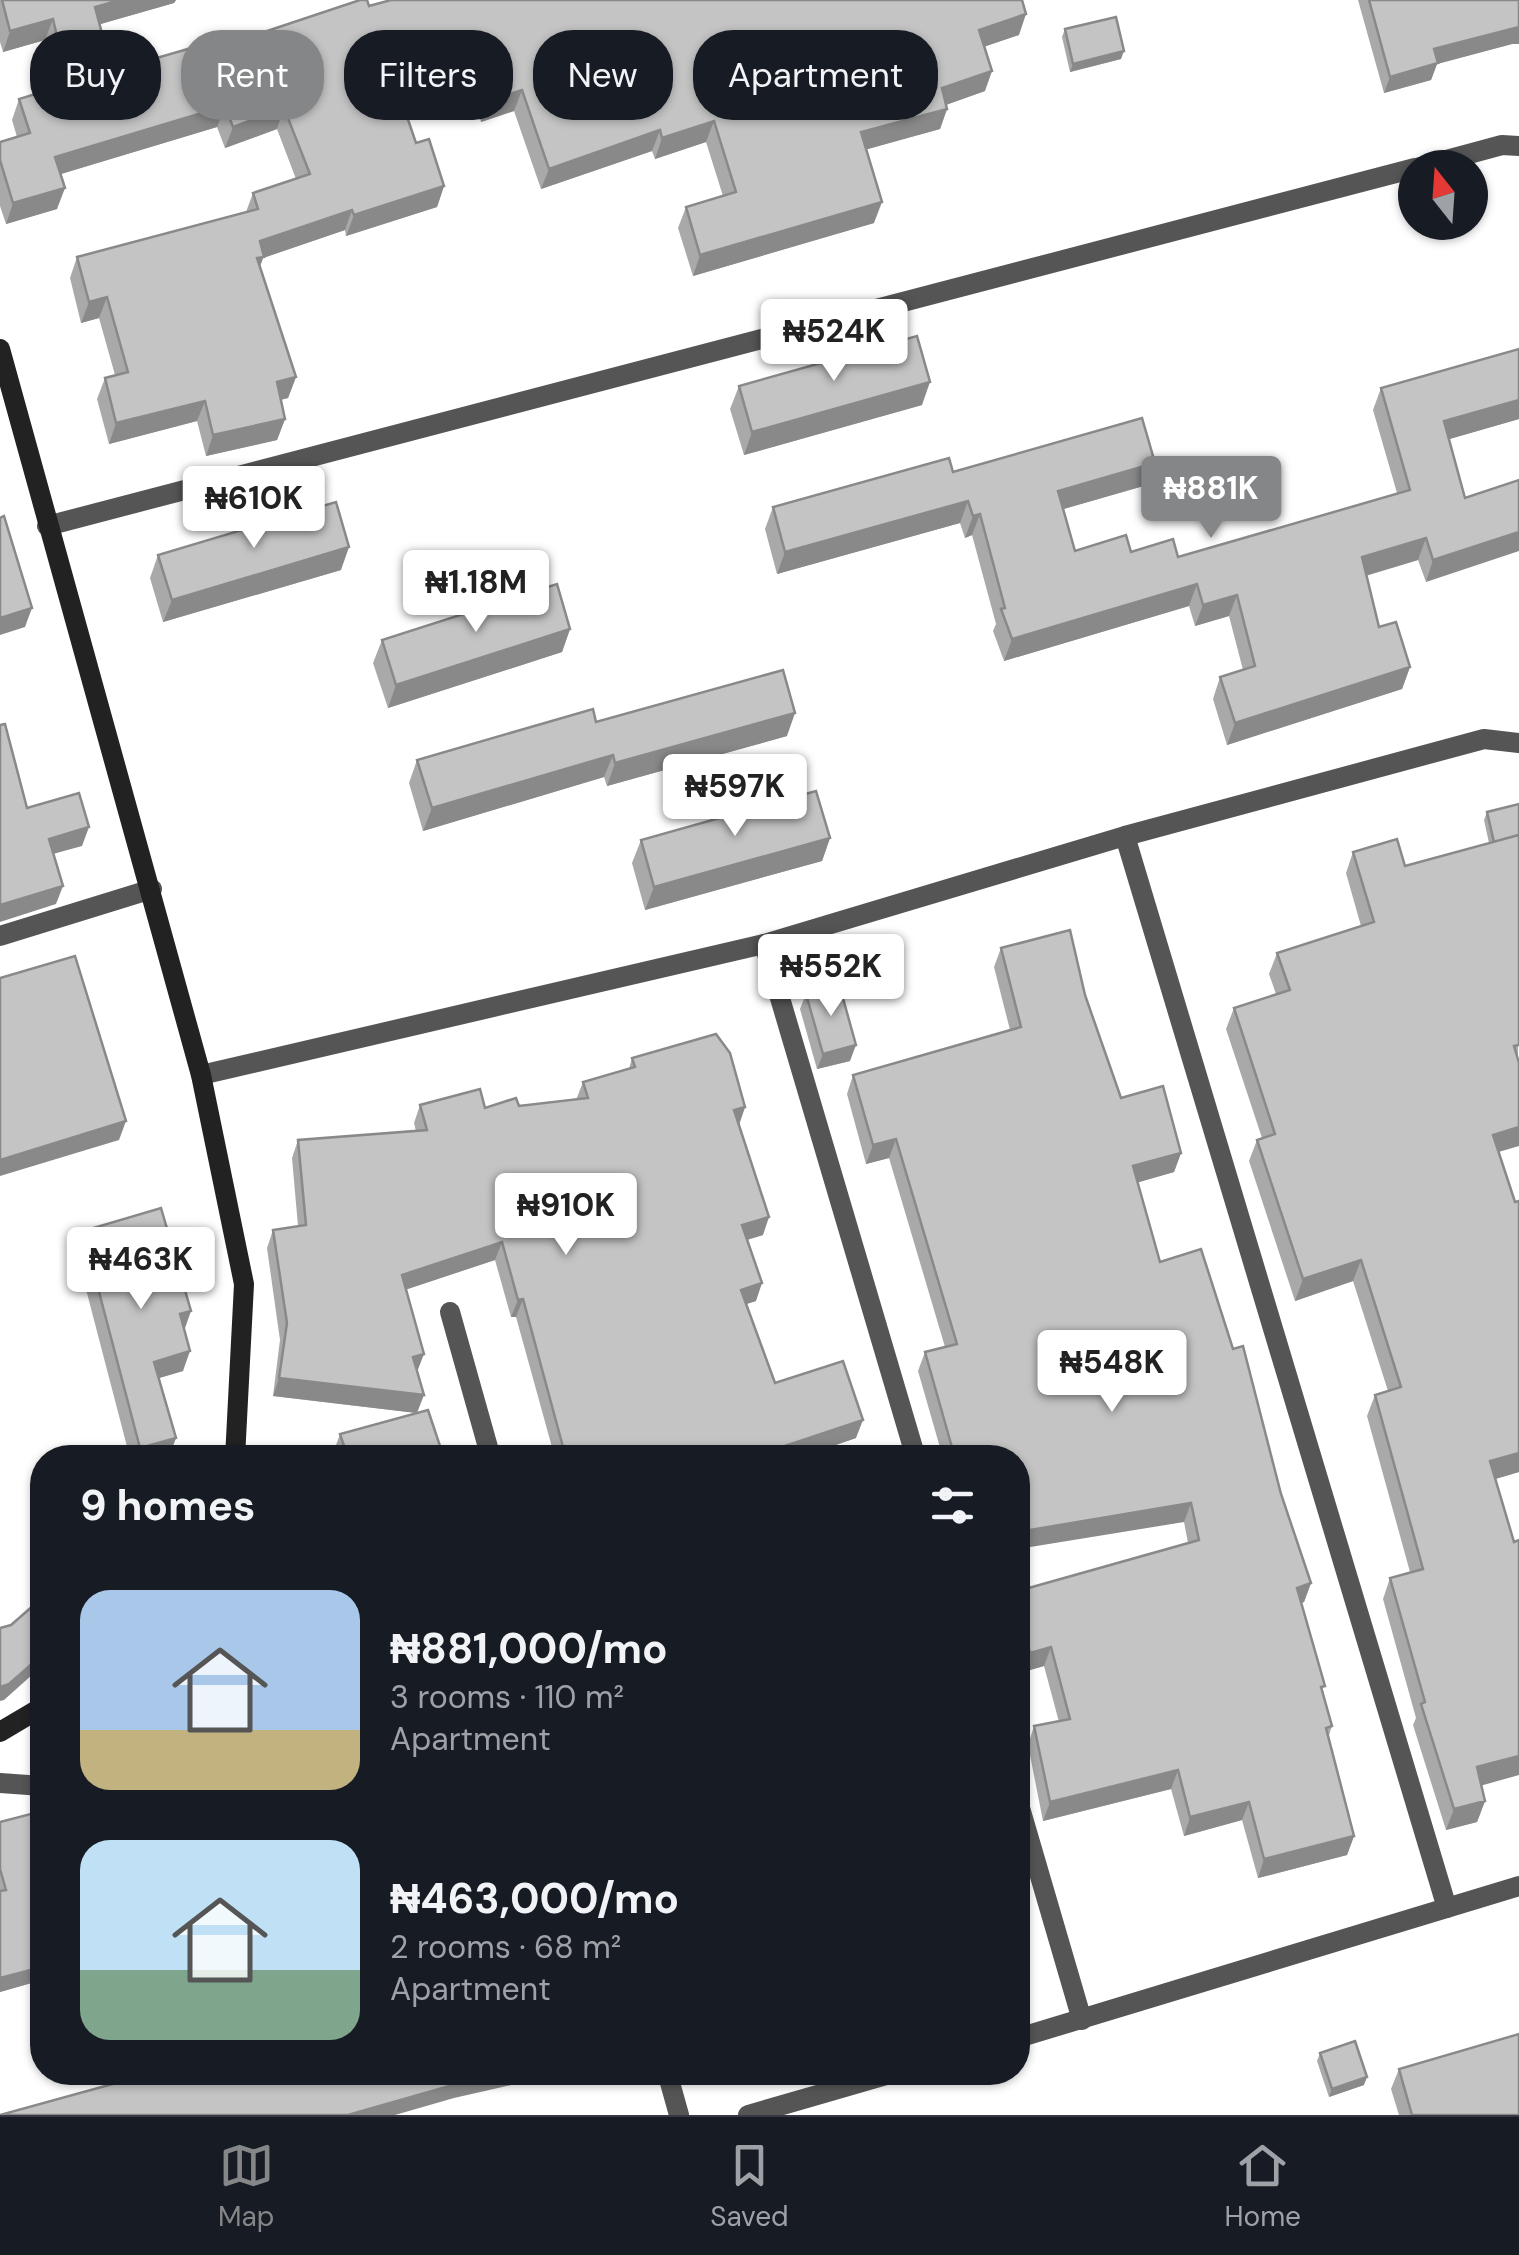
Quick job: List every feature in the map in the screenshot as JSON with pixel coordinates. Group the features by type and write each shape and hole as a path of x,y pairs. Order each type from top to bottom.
{"street":[{"path":"1483,150 1519,146"},
{"path":"47,526 1398,173"},
{"path":"0,349 201,1075 244,1284 236,1445"},
{"path":"201,1075 764,944 1125,836 1484,739 1519,744"},
{"path":"1125,836 1447,1908"},
{"path":"0,936 152,889"},
{"path":"764,944 912,1445"},
{"path":"450,1312 487,1445"},
{"path":"0,1732 30,1714"},
{"path":"0,1783 30,1785"},
{"path":"1030,1843 1082,2020"},
{"path":"1030,2035 1519,1886"},
{"path":"671,2085 679,2115"},
{"path":"748,2115 852,2085"}],"building":[{"path":"2,0 120,0 95,7 101,30 56,30 53,19 10,31"},
{"path":"360,0 367,0 369,6 391,0 1022,0 1026,14 979,30 992,71 942,88 947,109 938,111 938,30 693,30 693,120 906,120 861,132 882,202 700,255 686,207 736,192 714,121 662,138 660,130 549,169 522,90 513,93 513,30 344,30 344,120 408,120 416,143 429,139 444,186 354,215 352,210 260,241 264,257 257,258 296,377 277,382 285,419 213,435 205,401 116,423 105,378 128,372 107,297 89,302 77,257 258,209 253,193 310,174 289,120 324,120 324,30 270,30"},
{"path":"1369,0 1519,0 1519,27 1434,49 1438,63 1390,77"},
{"path":"1116,17 1124,51 1073,64 1065,29"},
{"path":"181,51 181,119 55,157 65,188 13,203 0,160 0,142 30,133 19,99 30,96 30,120 161,120 161,57"},
{"path":"230,120 252,120 233,127"},
{"path":"917,336 930,382 752,432 739,386"},
{"path":"1519,349 1519,400 1444,421 1465,498 1519,480 1519,532 1433,560 1426,538 1362,557 1379,627 1396,622 1410,667 1235,723 1220,677 1255,666 1237,595 1203,605 1197,584 1012,639 1001,609 1005,608 980,514 973,516 968,501 785,552 773,507 949,458 953,472 1142,418 1155,463 1058,491 1075,551 1126,535 1131,552 1173,539 1178,557 1410,490 1381,388"},
{"path":"336,502 349,547 172,600 158,555"},
{"path":"4,516 32,608 0,618 0,518"},
{"path":"557,584 570,629 396,685 382,640"},
{"path":"783,670 795,713 615,763 613,755 432,808 417,760 593,709 596,722"},
{"path":"5,724 27,808 79,793 89,827 49,839 63,886 0,905 0,725"},
{"path":"816,791 830,838 654,887 641,840"},
{"path":"1519,804 1519,835 1494,842 1487,812"},
{"path":"1519,835 1519,1045 1514,1046 1519,1063 1519,1127 1493,1135 1515,1202 1519,1201 1519,1453 1490,1461 1514,1542 1519,1540 1519,1756 1477,1767 1485,1801 1454,1809 1421,1704 1425,1702 1390,1578 1423,1569 1375,1395 1401,1387 1361,1260 1303,1279 1257,1140 1275,1134 1234,1008 1290,990 1277,953 1374,922 1353,852 1397,839 1405,866"},
{"path":"1070,930 1085,995 1121,1098 1163,1086 1181,1153 1133,1166 1160,1262 1201,1249 1233,1349 1243,1346 1281,1494 1311,1583 1297,1588 1325,1686 1321,1687 1332,1726 1326,1728 1354,1836 1264,1859 1249,1802 1190,1817 1178,1770 1050,1802 1034,1726 1070,1719 1051,1647 1030,1653 1030,1588 1199,1540 1191,1503 1030,1530 1030,1445 951,1445 925,1352 957,1344 896,1139 873,1145 853,1075 1021,1027 1001,948"},
{"path":"75,956 126,1121 0,1160 0,978"},
{"path":"839,984 856,1045 823,1054 806,994"},
{"path":"716,1034 730,1053 745,1107 734,1110 769,1217 742,1225 762,1283 741,1290 775,1383 843,1361 863,1420 788,1445 562,1445 523,1299 518,1300 502,1242 402,1275 424,1354 413,1357 424,1395 279,1378 287,1323 273,1230 306,1225 298,1140 427,1130 420,1105 480,1089 485,1108 516,1098 519,1106 588,1098 583,1082 635,1067 632,1058"},
{"path":"161,1208 191,1311 180,1314 190,1351 154,1362 176,1438 139,1445 83,1231"},
{"path":"428,1410 440,1445 344,1445 340,1434"},
{"path":"30,1608 30,1666 0,1687 0,1628 11,1625"},
{"path":"30,1814 30,1970 0,1978 0,1891 6,1890 0,1869 0,1822"},
{"path":"1519,2034 1519,2115 1412,2115 1399,2069"},
{"path":"1355,2041 1367,2077 1332,2089 1320,2053"},
{"path":"109,2085 453,2085 348,2115 0,2115"}]}
